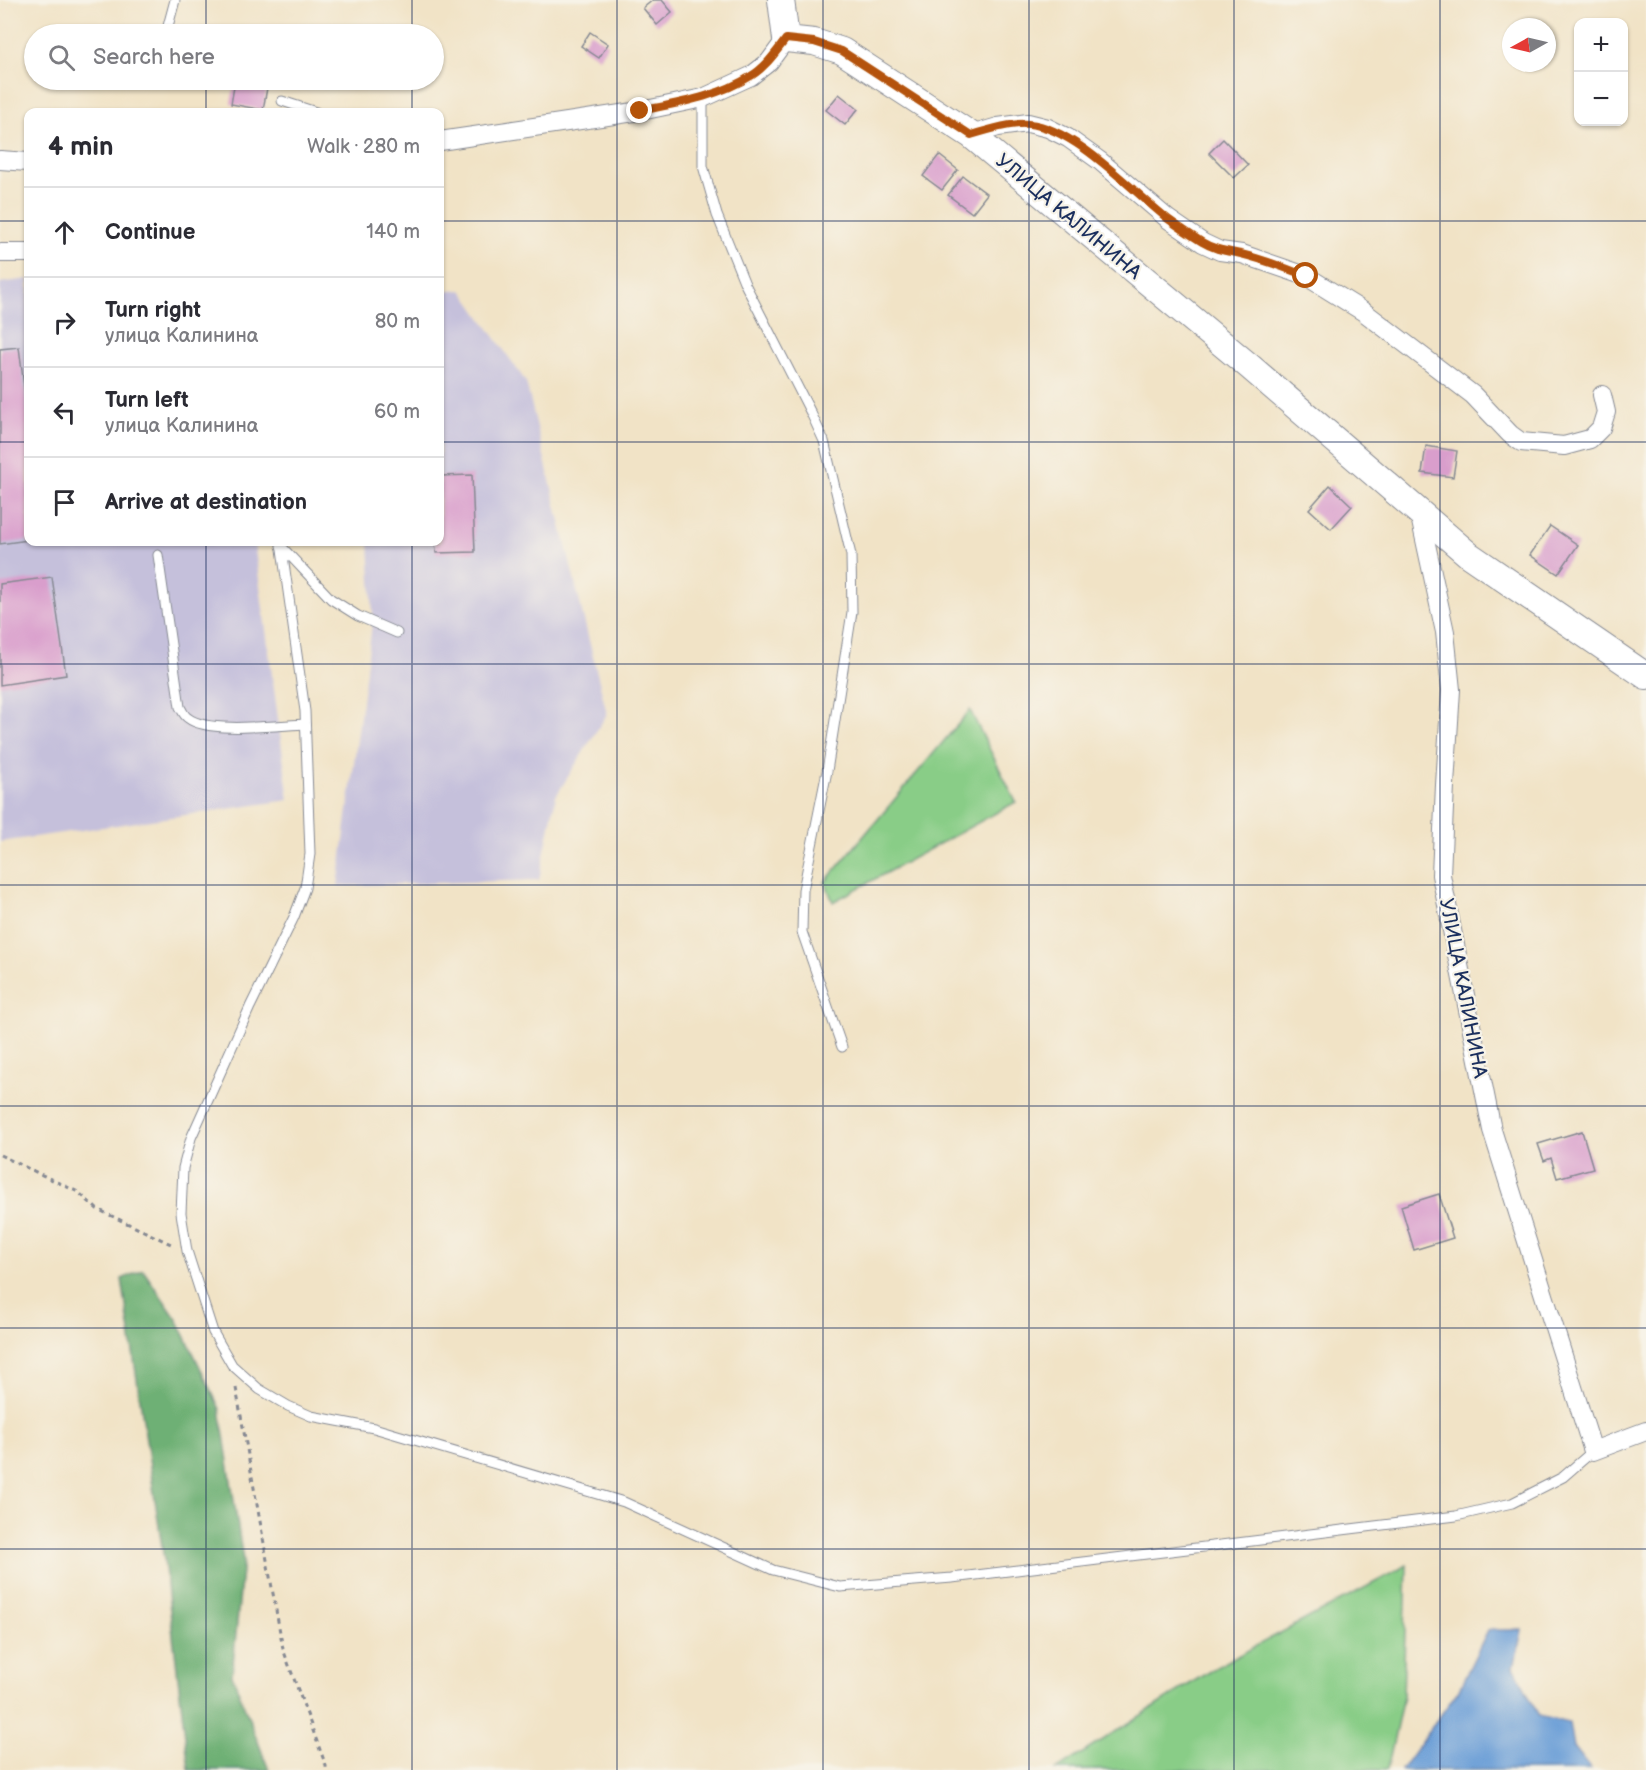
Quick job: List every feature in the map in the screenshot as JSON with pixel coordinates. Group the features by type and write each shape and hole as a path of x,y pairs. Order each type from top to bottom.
{"street":[{"path":"444,140 640,111 703,98 751,76 769,62 786,39 781,0"},
{"name":"УЛИЦА КАЛИНИНА","path":"786,39 814,42 842,51 971,135 1249,366 1469,555 1646,676"},
{"path":"971,135 998,127 1028,123 1048,128 1068,138 1100,161 1168,219 1203,243 1220,251 1242,254 1306,276 1364,312 1473,395 1510,434 1521,442 1564,447 1590,439 1601,428 1606,412 1602,395"},
{"path":"0,160 24,162"},
{"path":"0,253 24,253"},
{"name":"УЛИЦА КАЛИНИНА","path":"1419,512 1445,632 1451,690 1444,785 1441,875 1492,1130 1593,1451"},
{"path":"1593,1451 1646,1431"}],"lane":[{"path":"169,24 175,0"},
{"path":"703,98 703,166 717,214 745,284 812,413 824,441 851,555 852,612 827,771 803,890 802,922 802,932 810,959 842,1047"},
{"path":"282,101 304,108"},
{"path":"281,546 305,724 310,854 305,888 294,917 190,1138 183,1168 181,1212 187,1251 213,1332 232,1365 259,1389 311,1416 374,1428 624,1502 773,1570 840,1587 952,1578 1456,1516 1512,1503 1563,1477 1593,1451"},
{"path":"283,546 331,599 358,616 397,633"},
{"path":"158,555 180,707 186,718 200,724 223,728 305,724"}],"path":[{"path":"0,1155 78,1192 97,1209 187,1251"},
{"path":"232,1365 283,1649 326,1770"}],"shaded area":[{"path":"24,280 24,546 255,546 289,800 0,842 0,283"},
{"path":"462,290 526,382 607,714 556,796 539,880 338,886 373,617 369,546 444,546 444,292"}],"green space":[{"path":"970,710 1016,802 833,902 825,882"},
{"path":"143,1270 178,1321 220,1409 243,1560 232,1675 269,1770 189,1770 164,1560 122,1279"},
{"path":"1407,1565 1403,1697 1387,1770 1056,1770 1213,1669"}],"water":[{"path":"1488,1630 1522,1630 1514,1667 1539,1716 1569,1723 1573,1747 1591,1770 1401,1770 1458,1691"}],"building":[{"path":"653,0 662,0 672,12 657,25 643,8"},
{"path":"590,32 608,44 599,58 581,46"},
{"path":"233,90 267,90 263,108 231,104"},
{"path":"839,94 858,109 845,125 826,110"},
{"path":"1223,139 1248,165 1234,178 1209,153"},
{"path":"939,155 958,170 942,190 923,176"},
{"path":"963,176 987,194 972,213 948,195"},
{"path":"19,347 24,386 24,541 0,544 0,349"},
{"path":"1426,446 1457,451 1453,477 1422,473"},
{"path":"472,475 475,552 436,553 435,546 444,546 444,476"},
{"path":"1330,485 1352,506 1331,529 1309,509"},
{"path":"1550,526 1578,545 1558,574 1530,555"},
{"path":"52,577 66,675 0,685 0,584"},
{"path":"1582,1131 1593,1168 1557,1178 1551,1158 1544,1161 1538,1144"},
{"path":"1439,1194 1453,1238 1414,1250 1401,1206"}],"route":[{"path":"640,111 703,98 751,76 769,62 786,39 814,42 842,51 971,135 998,127 1028,123 1048,128 1068,138 1100,161 1168,219 1203,243 1220,251 1242,254 1306,276"}]}
